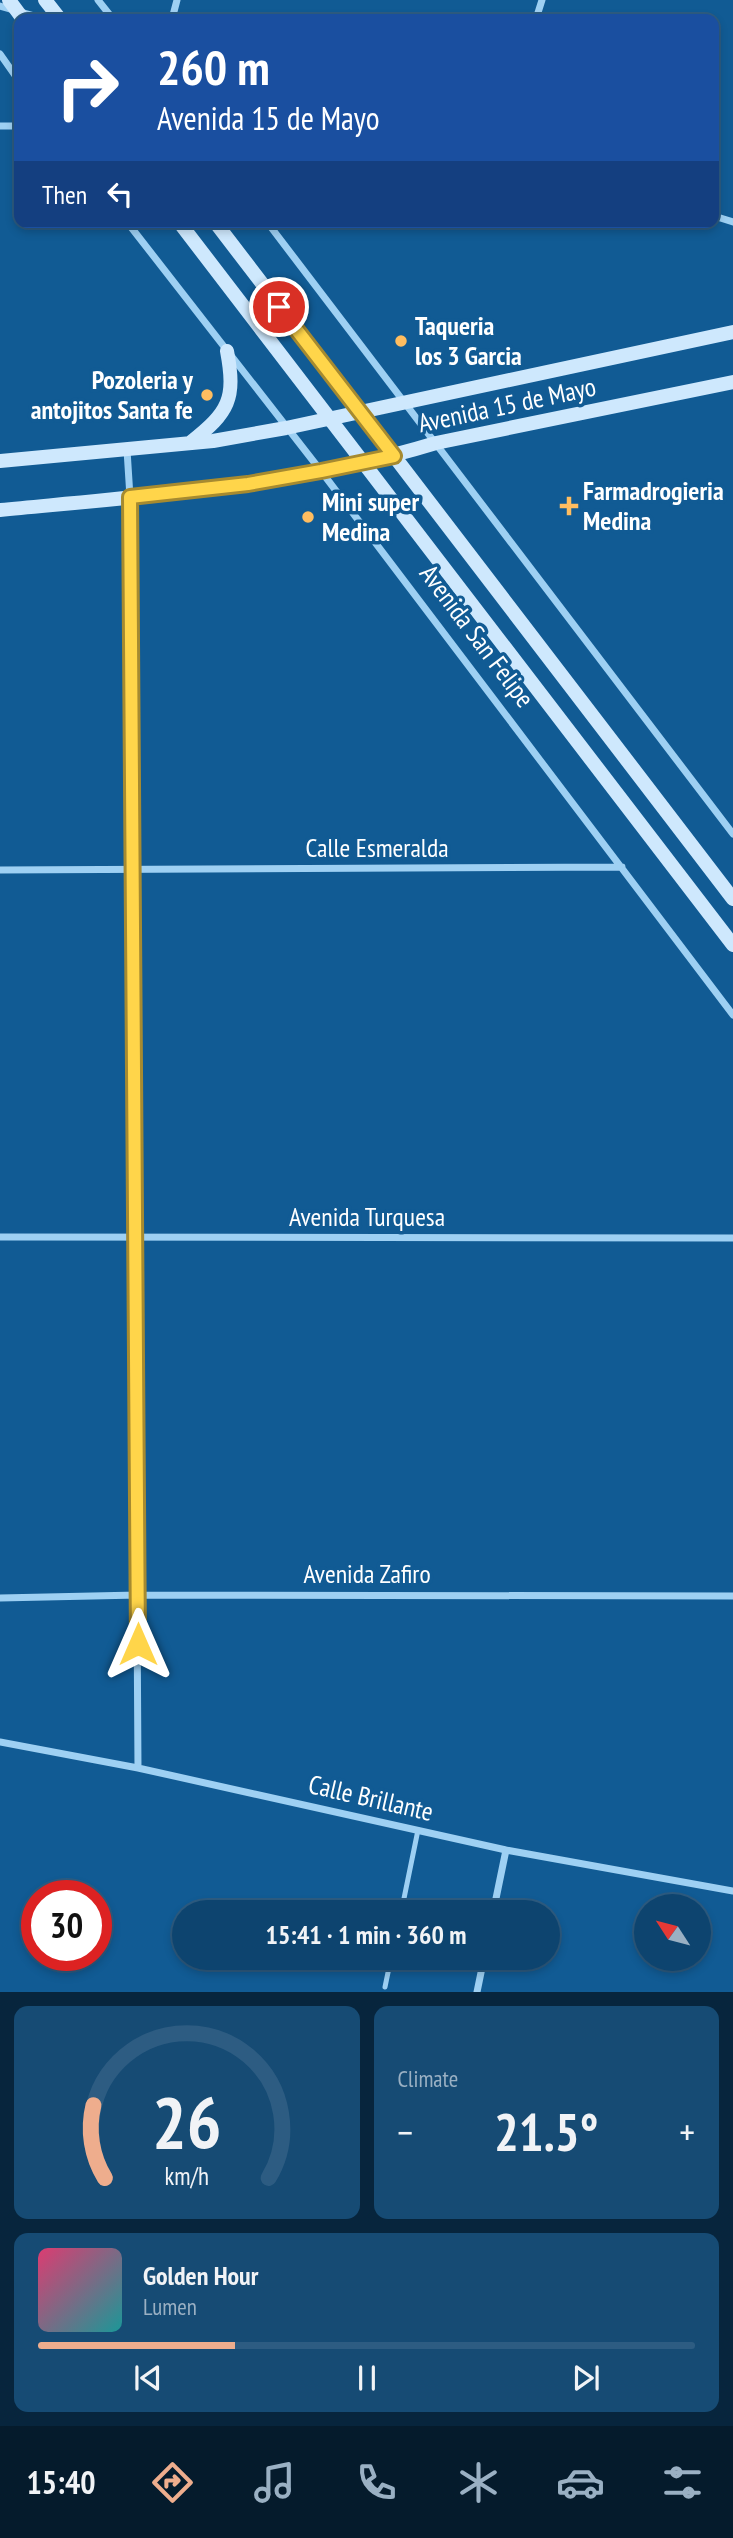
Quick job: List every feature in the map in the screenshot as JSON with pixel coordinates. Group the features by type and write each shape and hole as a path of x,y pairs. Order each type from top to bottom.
{"main road":[{"path":"45,0 56,14"},
{"name":"Avenida San Felipe","path":"184,228 733,945"},
{"name":"Avenida San Felipe","path":"220,228 733,899"},
{"name":"Avenida 15 de Mayo","path":"0,461 190,443 286,428 733,332"},
{"path":"190,443 219,417 229,399 232,379 227,351"},
{"name":"Avenida 15 de Mayo","path":"0,510 248,484 394,456 436,443 733,382"}],"street":[{"path":"98,0 109,14"},
{"path":"0,6 17,10"},
{"path":"0,54 14,73"},
{"name":"Avenida San Felipe","path":"132,228 321,471 733,1015"},
{"path":"272,228 733,834"},
{"path":"127,450 130,497 138,1768"},
{"name":"Calle Esmeralda","path":"0,870 622,867"},
{"name":"Avenida Turquesa","path":"0,1237 733,1238"},
{"name":"Avenida Zafiro","path":"0,1598 138,1595 733,1596"},
{"name":"Calle Brillante","path":"0,1742 138,1768 506,1850 733,1891"},
{"path":"496,1900 506,1850"},
{"path":"477,1992 482,1970"}],"lane":[{"path":"404,1900 418,1830"},
{"path":"385,1987 389,1970"}],"place":[{"name":"Taqueria los 3 Garcia","path":"401,341"},
{"name":"Pozoleria y antojitos Santa fe","path":"207,395"},
{"name":"Farmadrogieria Medina","path":"569,506"},
{"name":"Mini super Medina","path":"308,517"}],"route":[{"path":"138,1644 130,497 248,484 394,456 279,307"}]}
